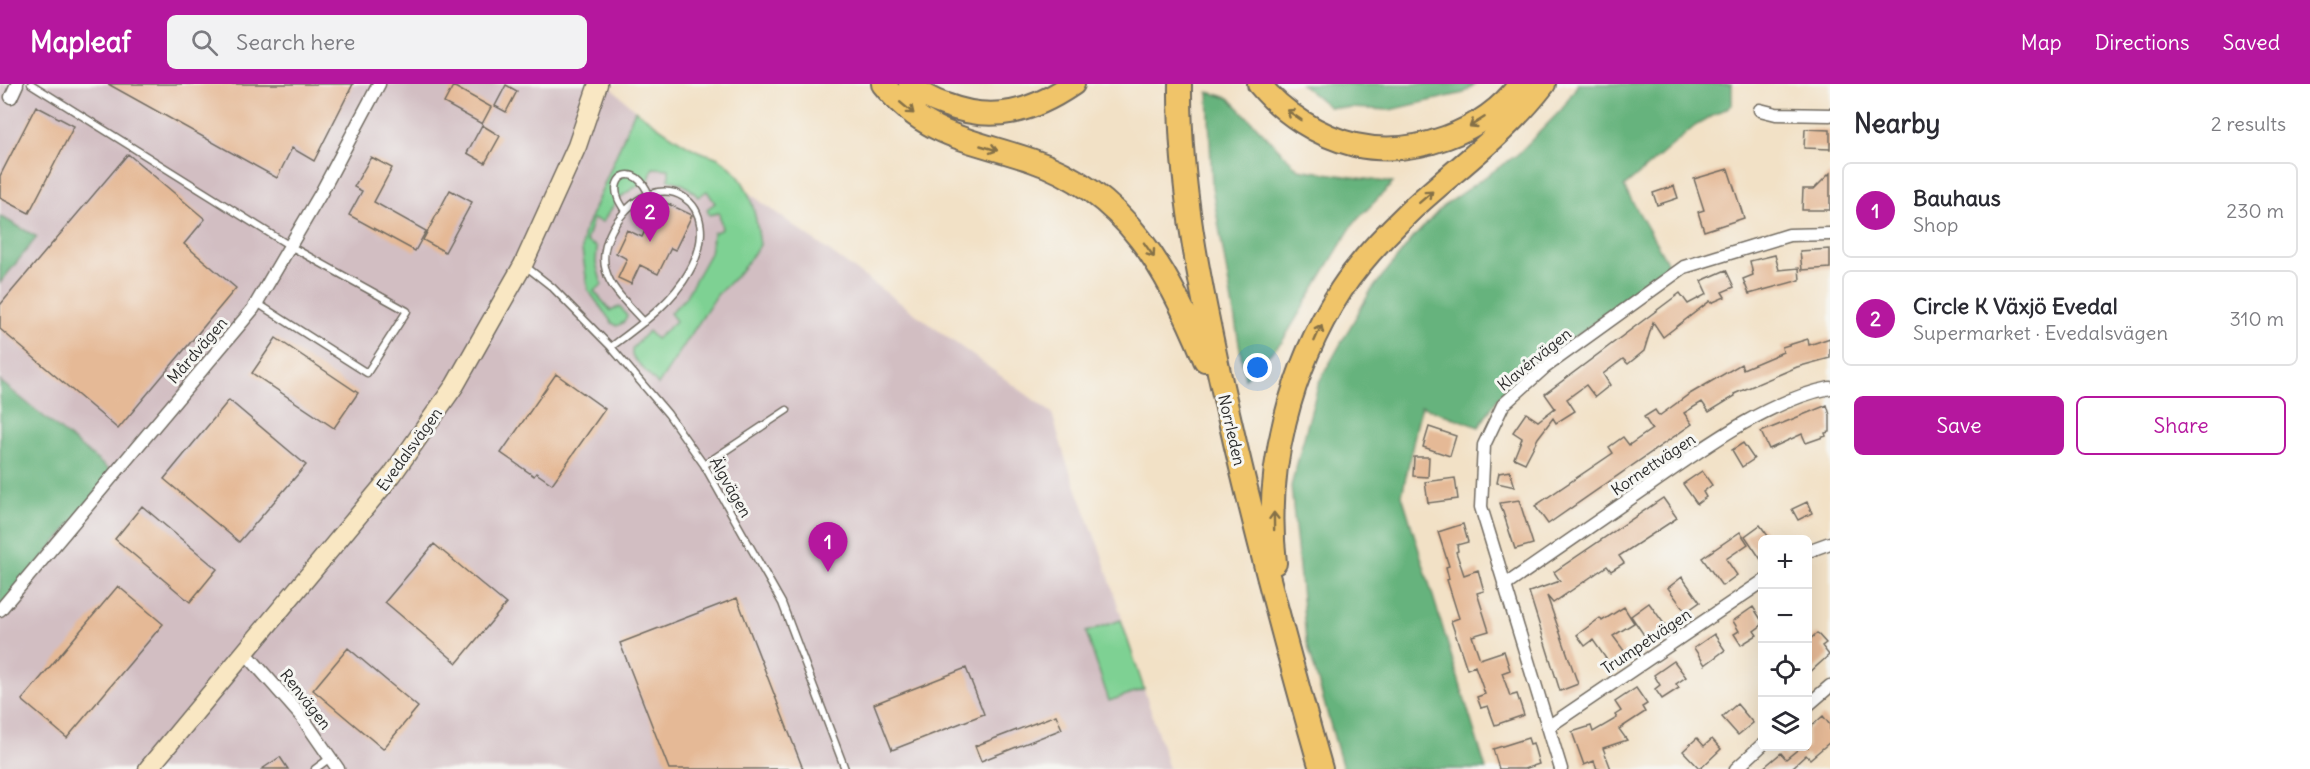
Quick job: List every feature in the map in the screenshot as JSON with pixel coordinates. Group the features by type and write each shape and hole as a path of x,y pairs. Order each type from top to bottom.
{"highway":[{"path":"883,84 916,116 949,136 1052,168 1074,179 1119,212 1155,259 1188,318 1205,360"},
{"path":"910,84 938,102 958,110 997,115 1023,110 1044,102 1073,84"},
{"name":"Norrleden","path":"1168,84 1173,170 1180,225 1205,360 1255,576 1307,769"},
{"name":"Norrleden","path":"1180,84 1184,168 1199,276 1231,425 1322,769"},
{"path":"1259,84 1280,106 1320,132 1356,145 1392,147 1421,145 1474,125 1512,94 1520,84"},
{"path":"1282,621 1274,558 1274,504 1278,462 1286,414 1321,326 1341,291 1383,237 1516,119 1544,84"}],"street":[{"path":"11,97 17,84"},
{"name":"Mårdvägen","path":"0,610 257,303 321,193 379,84"},
{"name":"Evedalsvägen","path":"148,769 392,476 455,385 524,265 577,146 598,84"},
{"path":"1760,110 1776,114 1830,115"},
{"name":"Klavérvägen","path":"1561,769 1481,507 1484,445 1503,405 1544,368 1684,267 1789,235 1830,234"},
{"name":"Kornettvägen","path":"1504,586 1685,460 1758,415 1815,390 1830,388"},
{"path":"1812,550 1830,543"},
{"name":"Trumpetvägen","path":"1548,727 1758,585"},
{"name":"Renvägen","path":"244,651 302,717 338,769"},
{"path":"1812,702 1830,686"},
{"path":"1736,769 1758,749"}],"lane":[{"path":"31,84 290,246 407,310 367,373 257,303"},
{"path":"625,211 616,192 618,181 622,176 639,177 649,195"},
{"path":"611,347 644,322 669,300 689,272 700,243 702,223 697,210 688,200 661,191 649,195 625,211 607,241 604,256 606,272 616,289 644,322"},
{"name":"Älgvägen","path":"524,265 552,287 611,347 668,414 704,465 782,603 845,769"},
{"path":"704,465 787,411"},
{"path":"315,769 330,757"}],"shaded area":[{"path":"0,84 608,84 635,110 696,151 719,158 737,174 749,193 1052,413 1066,461 1102,555 1169,769 0,769 0,610 113,473 0,381 0,283 36,237 0,216"}],"green space":[{"path":"1301,84 1475,84 1464,93 1390,110 1329,107"},
{"path":"1578,84 1732,84 1732,105 1695,126 1624,187 1670,267 1523,375 1497,399 1479,427 1421,406 1402,495 1486,769 1343,769 1306,639 1291,486 1319,382 1370,292 1413,238 1443,206 1518,154 1562,109"},
{"path":"1208,92 1229,98 1298,169 1393,183 1353,224 1282,342 1245,378 1212,187"},
{"path":"635,110 686,145 717,157 730,167 745,186 750,197 760,245 741,271 717,295 658,385 632,356 632,349 648,331 656,339 676,321 670,313 685,298 710,253 713,233 722,229 719,213 709,215 707,209 715,203 707,191 698,197 685,185 669,180 669,169 653,168 649,180 622,196 603,222 593,219 586,241 597,247 596,263 602,285 594,291 611,311 620,306 627,316 623,323 617,326 612,323 588,290 582,250 583,235"},
{"path":"0,216 37,237 0,283"},
{"path":"0,381 113,473 0,610"},
{"path":"1121,620 1144,689 1109,701 1086,632"}],"building":[{"path":"108,84 353,84 314,161 292,148 277,178"},
{"path":"506,85 517,91 506,112 495,106"},
{"path":"453,86 491,107 482,124 444,103"},
{"path":"36,106 74,126 29,213 0,198 0,176"},
{"path":"482,125 500,136 485,163 467,153"},
{"path":"1805,129 1830,130 1830,149 1804,148"},
{"path":"128,154 205,219 184,244 236,288 118,429 0,329 0,305"},
{"path":"371,157 392,168 374,202 426,231 415,251 349,215 362,191 354,187"},
{"path":"1728,169 1744,218 1704,231 1698,212 1704,210 1694,179"},
{"path":"1830,173 1830,210 1802,210 1803,189 1814,189"},
{"path":"1674,186 1678,198 1657,205 1653,193"},
{"path":"450,190 472,202 445,252 423,240"},
{"path":"660,200 692,215 675,250 671,248 658,274 640,265 631,284 618,278 627,259 616,253 627,230 642,237"},
{"path":"1830,249 1830,268 1802,270 1800,251"},
{"path":"1775,255 1779,270 1799,268 1800,280 1749,294 1743,279 1753,275 1750,261"},
{"path":"1726,270 1734,287 1722,292 1725,297 1711,303 1710,301 1663,337 1653,322 1644,351 1628,364 1623,359 1603,374 1610,385 1595,397 1586,385 1567,399 1575,411 1556,423 1553,418 1538,438 1525,463 1514,458 1522,438 1513,432 1526,413 1538,421 1555,408 1545,394 1680,293 1688,304 1707,294 1701,281"},
{"path":"276,338 358,393 334,428 252,373"},
{"path":"1830,338 1830,358 1797,367 1734,394 1735,396 1709,412 1702,402 1684,413 1692,424 1548,524 1535,506 1613,453 1609,447 1623,437 1629,445 1652,429 1644,417 1655,410 1659,416 1688,395 1741,364 1743,369 1783,352 1782,347 1808,339 1809,345"},
{"path":"556,374 605,409 552,484 536,473 534,476 501,453"},
{"path":"229,400 306,465 239,542 164,479"},
{"path":"1827,405 1830,415 1830,432 1825,433 1826,436 1806,443 1802,434 1769,449 1761,432"},
{"path":"1429,427 1456,436 1450,456 1423,447"},
{"path":"1743,443 1754,459 1742,467 1732,450"},
{"path":"1414,457 1429,457 1428,477 1413,476"},
{"path":"1510,471 1515,487 1497,483 1499,473"},
{"path":"1702,471 1712,485 1703,492 1706,497 1697,504 1683,484"},
{"path":"1455,478 1458,499 1428,503 1425,482"},
{"path":"1663,498 1677,518 1619,556 1624,563 1611,571 1607,566 1553,603 1547,596 1578,684 1560,691 1529,592 1560,581 1554,572"},
{"path":"1519,500 1533,544 1515,549 1500,503"},
{"path":"1807,502 1812,513 1798,520 1792,509"},
{"path":"142,506 217,569 190,602 115,539"},
{"path":"1463,524 1468,542 1457,545 1458,551 1456,552 1464,575 1478,570 1484,591 1477,593 1489,631 1472,636 1480,659 1504,651 1510,670 1502,673 1510,696 1517,694 1524,715 1495,725 1488,706 1481,708 1477,697 1485,694 1475,666 1467,669 1451,621 1459,618 1447,580 1449,579 1446,567 1449,566 1438,532"},
{"path":"1760,525 1767,535 1758,535 1758,555 1745,536"},
{"path":"1740,532 1748,544 1726,559 1737,575 1722,586 1702,558"},
{"path":"434,544 506,604 457,663 385,602"},
{"path":"1682,577 1700,602 1686,612 1668,588"},
{"path":"118,586 163,624 67,738 22,700"},
{"path":"737,598 803,769 669,769 620,643"},
{"path":"1649,603 1665,625 1646,638 1631,616"},
{"path":"1624,607 1634,623 1613,636 1625,652 1609,663 1593,640 1585,646 1577,635 1600,618 1602,621"},
{"path":"1753,607 1758,615 1758,628 1754,631 1757,635 1741,645 1734,634 1739,631 1733,621"},
{"path":"1817,633 1826,643 1822,646 1829,655 1812,670 1812,643 1812,637"},
{"path":"1714,634 1725,650 1705,665 1694,648"},
{"path":"348,648 418,707 383,749 313,690"},
{"path":"1674,661 1686,677 1676,684 1679,688 1662,699 1655,689 1660,685 1654,675"},
{"path":"966,668 984,714 892,750 874,704"},
{"path":"1636,688 1647,704 1642,707 1645,712 1619,729 1627,740 1603,748 1611,769 1597,769 1594,761 1584,765 1572,732 1591,726 1593,732 1617,718 1615,715 1621,711 1615,702"},
{"path":"1737,704 1753,723 1738,735 1722,717"},
{"path":"1056,715 1062,729 981,761 975,746"},
{"path":"1823,716 1830,725 1830,742 1810,759 1806,755 1793,767 1795,769 1762,769 1781,753 1786,759 1796,751 1812,751 1812,726"},
{"path":"1528,738 1530,744 1533,743 1539,764 1524,769 1499,769 1493,749"},
{"path":"1697,738 1704,746 1712,739 1721,749 1700,769 1683,751"},
{"path":"280,757 288,769 262,769"}],"place":[{"name":"Circle K Växjö Evedal","path":"650,242"},
{"name":"Bauhaus","path":"828,572"}]}
